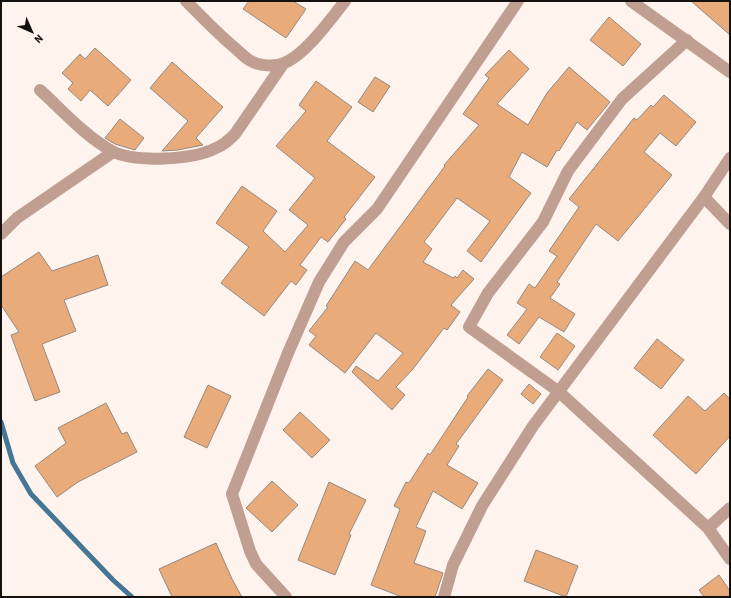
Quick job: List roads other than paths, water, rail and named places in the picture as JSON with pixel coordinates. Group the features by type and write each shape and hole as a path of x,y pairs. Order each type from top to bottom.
{"street":[{"path":"186,1 215,31 251,61 261,65 283,64"},
{"path":"40,90 97,142 113,152 136,158 181,158 215,149 235,134 283,64 293,58 318,35 345,1"},
{"path":"286,597 256,564 250,551 232,494 288,353 319,282 344,242 377,209 518,1"},
{"path":"631,1 730,72"},
{"path":"687,40 622,99 568,171 543,222 488,293 469,327 558,392 708,528 730,559"},
{"path":"1,234 17,218 113,152"},
{"path":"444,597 453,566 482,506 532,426 704,197 730,158"},
{"path":"704,197 730,224"},
{"path":"708,528 730,508"}],"waterway":[{"path":"1,422 13,463 31,494 113,580 132,597"}]}
